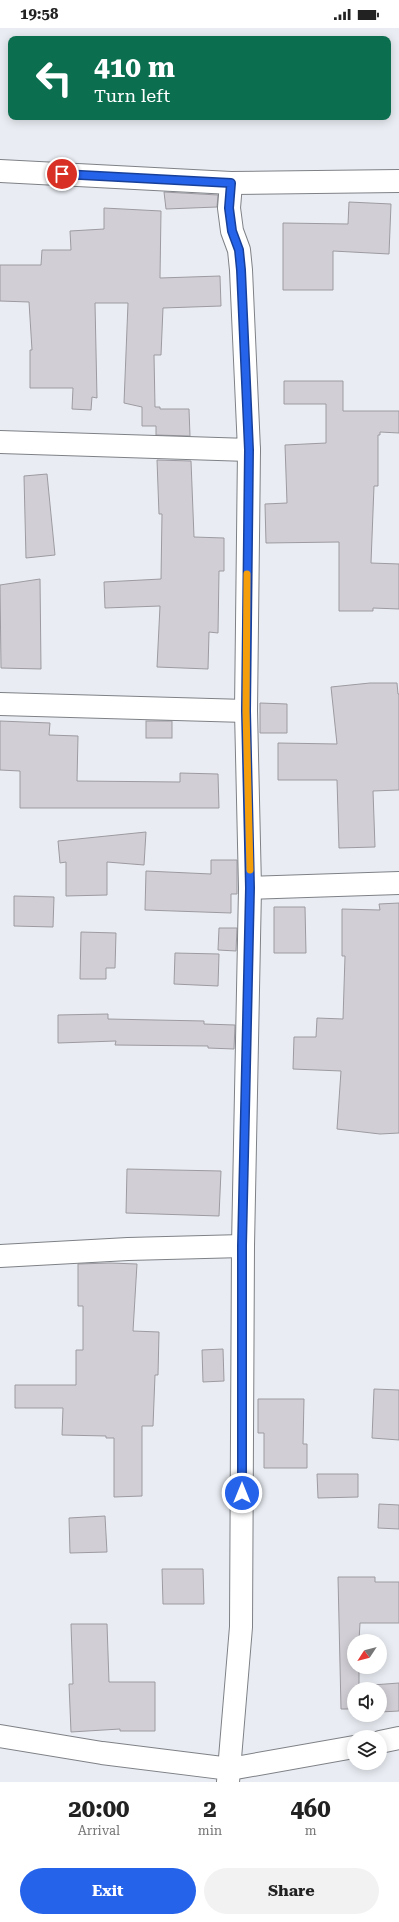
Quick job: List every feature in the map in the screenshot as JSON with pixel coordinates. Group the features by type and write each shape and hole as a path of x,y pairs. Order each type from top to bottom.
{"street":[{"path":"0,171 231,183 399,181"},
{"path":"229,1776 241,1627 242,1246 250,888 246,711 249,450 241,270 239,250 232,231 229,208 231,183"},
{"path":"0,442 249,450"},
{"path":"0,704 246,711"},
{"path":"250,888 399,882"},
{"path":"0,1256 128,1249 242,1246"},
{"path":"0,1736 229,1776 347,1749"},
{"path":"387,1741 399,1738"}],"building":[{"path":"164,192 218,195 217,207 166,209"},
{"path":"349,202 391,204 389,254 333,251 333,290 283,290 283,223 348,224"},
{"path":"104,208 161,211 160,278 220,276 221,306 163,308 161,355 154,355 155,407 160,407 160,409 189,409 190,436 156,435 156,426 142,426 142,407 124,403 128,303 95,303 97,398 92,397 91,410 72,409 73,388 30,388 30,350 32,350 29,302 0,301 0,265 41,265 42,250 71,250 70,231 104,229"},
{"path":"284,381 343,381 343,411 399,411 399,433 380,432 380,435 378,435 378,486 374,486 371,563 399,564 399,609 373,608 373,611 339,611 339,542 266,543 265,504 287,503 285,445 326,443 326,404 284,404"},
{"path":"157,460 191,461 194,537 224,538 224,571 219,571 218,633 209,632 208,669 157,667 160,606 105,608 104,582 161,579 162,514 159,514"},
{"path":"47,474 55,555 26,558 24,476"},
{"path":"40,579 41,669 1,668 0,585"},
{"path":"370,683 397,683 399,694 399,790 373,791 375,847 339,848 337,780 278,780 278,743 337,744 331,687"},
{"path":"260,703 287,704 287,733 260,733"},
{"path":"0,721 50,723 49,735 78,736 77,781 180,782 180,773 218,774 219,808 20,808 20,771 0,770"},
{"path":"146,721 172,721 172,738 146,738"},
{"path":"146,832 144,865 107,862 107,895 66,896 66,862 60,863 58,841"},
{"path":"211,860 237,860 237,894 231,894 231,913 145,910 146,871 211,874"},
{"path":"14,896 54,897 53,927 14,926"},
{"path":"399,903 399,1133 380,1134 337,1129 341,1071 293,1069 294,1037 316,1037 317,1018 343,1019 345,956 342,956 342,909 380,910 379,904"},
{"path":"274,907 305,907 306,953 274,953"},
{"path":"219,928 237,928 236,951 218,950"},
{"path":"81,932 116,933 115,968 106,968 106,979 80,979"},
{"path":"175,953 219,954 218,986 174,984"},
{"path":"108,1014 108,1019 204,1021 204,1024 235,1025 234,1049 208,1048 208,1046 115,1045 116,1041 58,1043 58,1015"},
{"path":"127,1169 221,1171 219,1216 126,1213"},
{"path":"78,1264 137,1264 133,1331 159,1332 158,1375 155,1375 153,1426 142,1426 142,1496 114,1497 114,1438 106,1438 106,1436 62,1435 63,1408 15,1408 15,1385 76,1385 76,1350 83,1350 83,1306 78,1306"},
{"path":"223,1349 224,1381 203,1382 202,1350"},
{"path":"374,1389 399,1390 399,1440 372,1438"},
{"path":"258,1399 304,1399 303,1444 307,1444 307,1468 264,1468 264,1433 258,1433"},
{"path":"317,1474 358,1474 358,1497 318,1498"},
{"path":"379,1504 399,1505 399,1529 378,1528"},
{"path":"105,1516 107,1552 70,1553 69,1518"},
{"path":"162,1569 203,1569 204,1604 163,1604"},
{"path":"338,1577 375,1577 375,1582 399,1582 399,1623 360,1623 359,1634 347,1634 347,1674 359,1674 359,1682 347,1682 347,1709 341,1709"},
{"path":"71,1624 107,1624 109,1682 155,1682 155,1731 120,1731 120,1729 71,1732 69,1684 73,1684"},
{"path":"399,1683 399,1711 387,1712 387,1684"}],"slow traffic":[{"path":"247,574 246,711 250,870"}],"route":[{"path":"62,174 231,183 229,208 232,231 239,250 241,270 249,450 246,711 250,888 242,1246 242,1493"}]}
